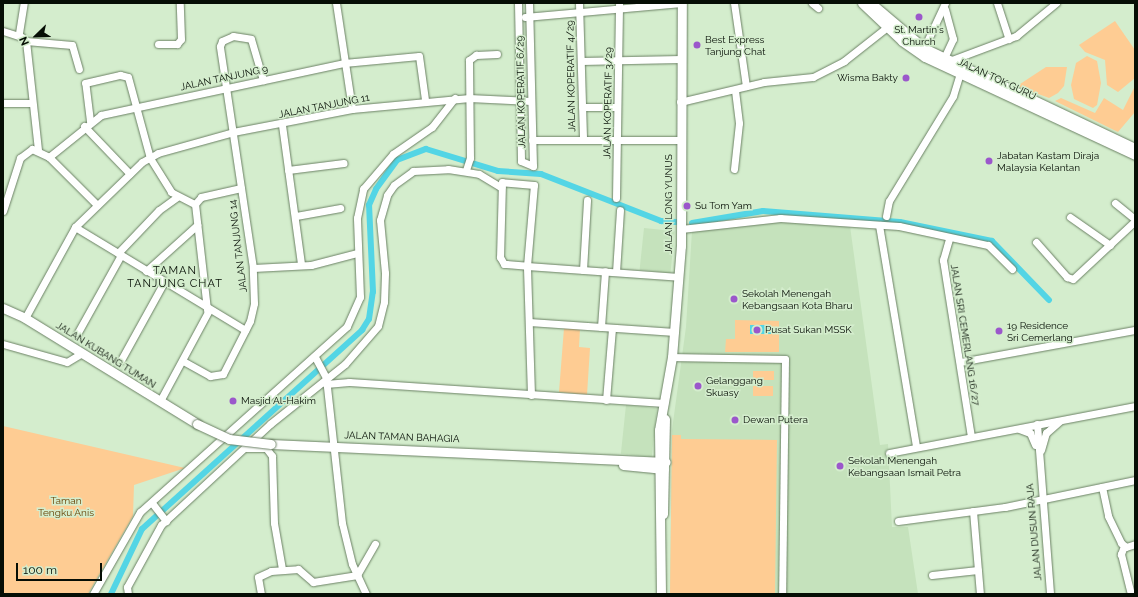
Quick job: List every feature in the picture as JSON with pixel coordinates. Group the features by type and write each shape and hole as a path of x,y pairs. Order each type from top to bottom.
{"main road":[{"name":"JALAN LONG YUNUS","path":"661,594 664,404 675,332 681,229 680,102 682,3"},
{"name":"JALAN TOK GURU","path":"862,3 886,27 914,50 1135,155"},
{"name":"JALAN TOK GURU","path":"871,3 924,48 1135,148"},
{"name":"JALAN KUBANG TUMAN","path":"3,308 25,318 197,424"},
{"name":"JALAN TAMAN BAHAGIA","path":"197,424 229,439 272,444 333,446 662,465"}],"street":[{"path":"19,33 24,3"},
{"path":"158,44 180,42 180,3"},
{"path":"336,3 342,33 344,63 352,109"},
{"path":"518,3 521,100"},
{"name":"JALAN KOPERATIF 6/29","path":"521,100 521,161 533,166 529,3"},
{"name":"JALAN KOPERATIF 4/29","path":"579,3 582,139"},
{"path":"519,18 580,12 619,6 682,3"},
{"path":"734,3 746,86"},
{"path":"997,3 1010,39"},
{"path":"947,59 1010,39 1056,3"},
{"name":"JALAN KOPERATIF 3/29","path":"616,198 619,6"},
{"path":"924,48 945,6"},
{"path":"945,6 953,39 947,59"},
{"path":"680,102 735,90 746,86 800,80 824,72 886,27"},
{"path":"3,31 19,33 26,41 38,150"},
{"name":"JALAN TANJUNG 14","path":"183,361 210,376 219,377 245,330 254,303 253,268 220,46 233,36 251,39 263,80"},
{"path":"26,41 72,45 79,69"},
{"path":"466,170 470,160 469,60 476,55 497,54"},
{"name":"JALAN TANJUNG 9","path":"49,157 90,121 137,107 344,63 419,56 425,100"},
{"path":"581,61 681,59"},
{"path":"886,216 890,201 953,96 960,73"},
{"path":"90,121 85,83 124,75 131,83 150,158 177,197 195,204"},
{"path":"734,169 739,123 735,90"},
{"path":"93,594 132,523 152,503 317,360 347,326 357,309 357,206 363,189 393,154 432,127 455,98"},
{"name":"JALAN TANJUNG 11","path":"25,318 76,227 130,174 150,158 233,132 282,125 352,109 455,98 531,101"},
{"path":"3,103 32,103"},
{"path":"582,107 617,107"},
{"path":"282,125 296,216 301,264"},
{"path":"84,126 130,174"},
{"path":"532,140 617,138 680,140"},
{"path":"3,211 22,154 38,150 49,157 97,205"},
{"path":"288,170 344,162"},
{"path":"128,594 127,587 153,535 164,519 372,335 382,315 385,272 380,220 387,195 403,176 413,171 466,170 501,187"},
{"path":"530,395 527,266 534,185 505,181 501,187 500,259 506,264 527,266 583,270 606,271 679,277"},
{"path":"195,204 202,197 241,188"},
{"path":"77,334 119,254 159,210 177,197"},
{"path":"583,270 587,200"},
{"path":"1036,242 1071,279 1110,245 1135,220 1115,203"},
{"path":"160,401 183,361 208,310 195,204"},
{"path":"296,216 340,208"},
{"path":"616,272 620,210"},
{"path":"1070,217 1110,245"},
{"path":"681,229 780,218 903,227 949,239 991,246 1012,269"},
{"path":"146,271 197,225"},
{"path":"879,225 916,447"},
{"path":"76,227 208,310 245,330"},
{"name":"JALAN SRI CEMERLANG 16/27","path":"949,239 943,260 972,436"},
{"path":"253,268 301,264 357,253"},
{"path":"601,327 606,271"},
{"path":"121,360 164,282"},
{"path":"528,322 675,332"},
{"path":"606,400 612,328"},
{"path":"960,362 1135,330"},
{"path":"3,344 67,362 82,353"},
{"path":"672,357 785,359 782,594"},
{"path":"317,360 325,378 342,523 357,575 366,594"},
{"path":"325,378 349,382 664,404"},
{"path":"889,453 1135,406"},
{"path":"1040,455 1046,433 1063,419"},
{"name":"JALAN DUSUN RAJA","path":"1035,424 1035,445 1039,468 1050,594"},
{"name":"JALAN DUSUN RAJA","path":"1035,424 1040,455 1039,468"},
{"path":"1015,428 1027,431 1035,445"},
{"path":"246,448 266,448 272,456 274,523 282,569"},
{"path":"898,521 973,511 1135,480"},
{"path":"1102,487 1108,516 1124,546 1121,554 1132,594"},
{"path":"152,503 164,519"},
{"path":"973,511 980,594"},
{"path":"357,575 375,544"},
{"path":"1124,546 1135,544"},
{"path":"261,594 260,575 282,569 298,569 313,582 357,575"},
{"path":"932,575 978,570"}],"shaded area":[{"path":"769,221 850,226 880,445 888,444 892,527 908,527 918,594 670,594 672,430 686,327 692,231"},
{"path":"644,228 675,231 670,273 640,270"},
{"path":"626,405 657,408 652,457 621,454"}],"green space":[{"path":"1115,21 1135,50 1135,78 1118,92 1107,85 1105,60 1085,52 1079,45"},
{"path":"1087,56 1097,61 1101,83 1097,105 1093,108 1074,99 1071,85 1076,63"},
{"path":"1046,67 1067,67 1064,86 1058,93 1049,98 1017,86"},
{"path":"1135,86 1135,112 1118,132 1055,101 1061,98 1095,113 1104,98 1123,110"},
{"name":"Pusat Sukan MSSK","path":"735,320 779,321 779,352 725,352 726,339 735,339"},
{"path":"564,328 580,329 579,347 590,348 587,395 559,392"},
{"path":"753,371 774,371 774,380 753,380"},
{"path":"753,386 773,386 773,396 753,396"},
{"name":"Taman Tengku Anis","path":"3,426 185,468 134,485 133,516 88,594 3,594"},
{"path":"672,435 681,435 681,439 777,440 775,594 670,594"}],"water":[{"path":"750,325 771,325 771,334 750,334"}],"waterway":[{"path":"111,594 142,529 362,330 369,319 373,292 369,205 376,189 397,160 426,149 498,171 541,174 661,221 676,222"},
{"path":"692,223 763,211 900,222 992,241 1049,300"}],"place":[{"name":"St. Martin's Church","path":"919,17"},
{"name":"Best Express Tanjung Chat","path":"697,45"},
{"name":"Wisma Bakty","path":"906,78"},
{"name":"Jabatan Kastam Diraja Malaysia Kelantan","path":"989,161"},
{"name":"Su Tom Yam","path":"687,206"},
{"name":"Sekolah Menengah Kebangsaan Kota Bharu","path":"734,299"},
{"name":"Pusat Sukan MSSK","path":"757,330"},
{"name":"19 Residence Sri Cemerlang","path":"999,331"},
{"name":"Gelanggang Skuasy","path":"698,386"},
{"name":"Masjid Al-Hakim","path":"233,401"},
{"name":"Dewan Putera","path":"735,420"},
{"name":"Sekolah Menengah Kebangsaan Ismail Petra","path":"840,466"}],"district":[{"name":"TAMAN TANJUNG CHAT","path":"175,278"}]}
